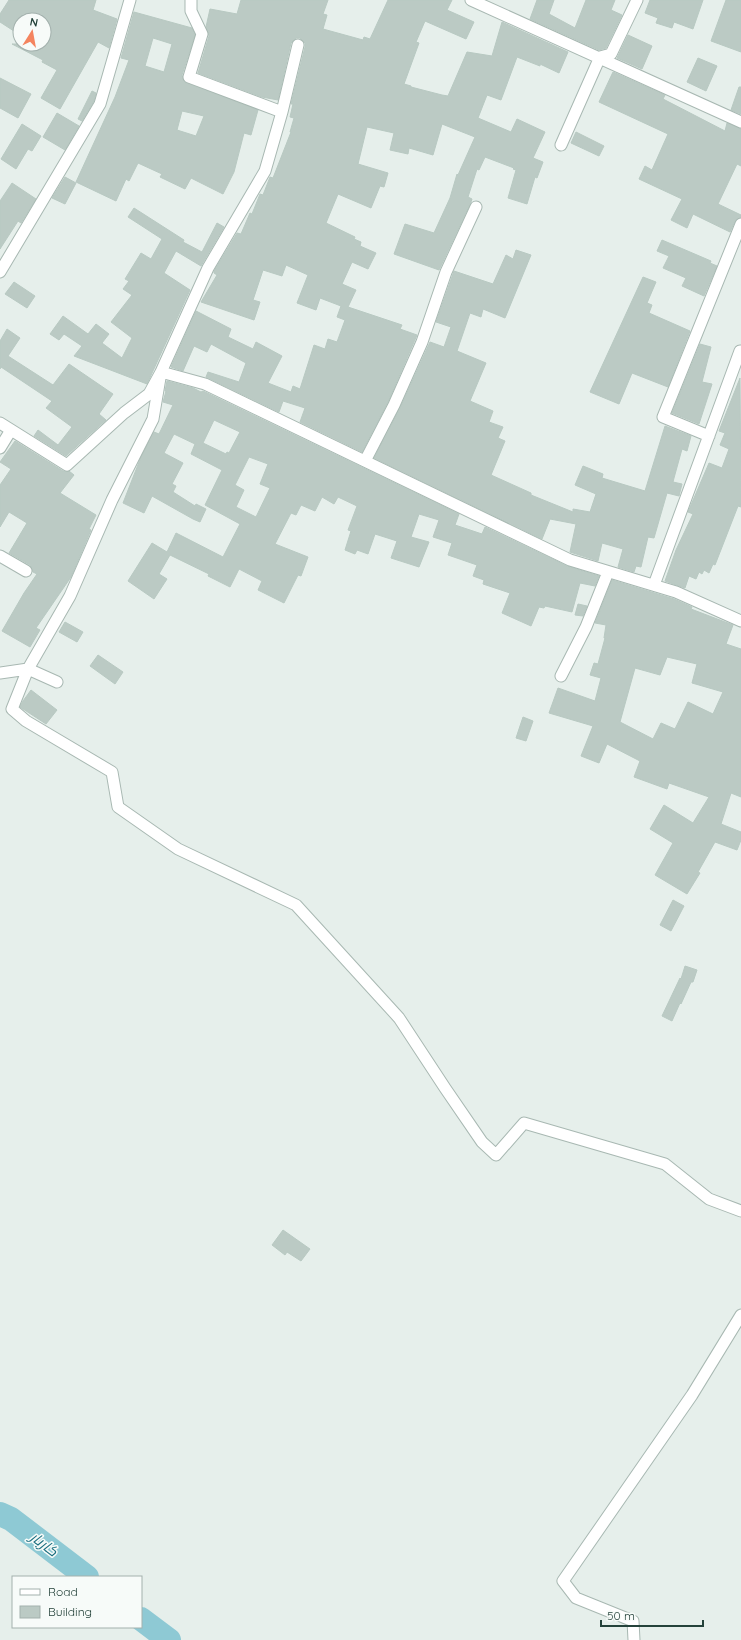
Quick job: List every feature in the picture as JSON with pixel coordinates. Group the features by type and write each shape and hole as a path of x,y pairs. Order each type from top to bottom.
{"street":[{"path":"0,272 100,104 130,0"},
{"path":"191,0 191,11 202,34 188,77 282,112"},
{"path":"472,0 741,122"},
{"path":"600,57 611,54 637,0"},
{"path":"0,422 68,465 124,412 149,394 161,372 208,268 265,171 282,112 298,45"},
{"path":"562,145 600,57"},
{"path":"365,461 394,405 422,342 446,272 476,207"},
{"path":"709,436 663,417 741,224"},
{"path":"654,585 740,351"},
{"path":"161,372 205,384 570,560 676,592 741,621"},
{"path":"161,372 153,419 112,500 70,596 28,669 12,709 26,720 112,772 118,807 124,812 178,849 296,905 399,1018 482,1142 496,1155 524,1123 665,1164 709,1199 741,1211"},
{"path":"0,448 11,430"},
{"path":"0,556 26,571"},
{"path":"561,676 586,627 608,572"},
{"path":"0,673 28,669 57,682"},
{"path":"634,1640 633,1621 576,1598 563,1581 692,1395 741,1315"}],"building":[{"path":"9,0 96,0 93,10 117,19 109,48 98,42 60,109 41,98 57,70 42,62 43,60 28,52 52,52 52,12 12,12 12,30 0,22 0,14"},
{"path":"241,0 328,0 323,14 327,15 323,29 363,40 364,37 370,39 388,0 452,0 447,10 474,22 466,39 425,21 416,42 419,43 404,84 448,96 467,52 492,56 502,22 568,52 559,73 540,64 540,66 517,57 501,100 487,95 478,118 511,132 517,119 545,132 533,158 543,162 537,178 535,177 527,204 508,198 516,170 485,157 479,170 477,169 468,197 472,199 471,202 439,270 394,254 405,224 434,233 450,198 457,174 458,175 475,137 442,124 433,155 409,148 408,154 390,150 394,133 367,127 358,164 388,173 384,187 380,186 371,208 338,194 326,223 355,237 354,239 361,242 360,246 376,253 368,269 352,262 342,284 356,290 348,307 402,325 400,329 417,335 388,402 362,452 300,422 305,408 283,401 279,412 206,377 208,372 239,382 246,363 211,344 207,352 194,346 183,371 171,367 196,311 231,329 228,337 253,349 256,342 282,356 268,383 291,392 293,386 300,389 314,345 325,349 328,339 337,342 345,320 337,317 341,306 320,298 316,310 297,303 308,275 286,265 282,276 263,270 253,300 260,302 254,320 201,302 217,275 214,271 237,233 241,234 250,213 252,214 260,194 263,195 270,177 273,178 291,132 294,118 290,117 293,104 291,104 305,47 305,43 300,38 296,38 291,43 278,100 262,97 198,73 209,36 206,27 210,9 237,14"},
{"path":"537,0 554,0 549,14 575,28 586,0 615,0 611,10 622,15 606,48 599,50 530,19"},
{"path":"650,0 703,0 693,29 674,22 672,28 656,23 658,18 645,13"},
{"path":"726,0 741,0 741,52 711,41"},
{"path":"134,12 192,28 195,35 182,75 184,82 258,110 251,135 244,133 234,172 223,194 191,178 185,189 160,177 162,174 138,163 129,181 126,179 116,201 76,182 115,97 129,60 121,58","holes":["153,38 172,44 164,72 145,66","182,111 204,116 196,136 177,130"]},
{"path":"628,35 652,46 642,69 617,58"},
{"path":"698,58 717,66 706,91 687,82"},
{"path":"613,72 665,95 663,99 725,131 727,123 741,129 741,166 737,164 718,204 741,215 741,217 735,221 730,232 693,214 687,228 671,220 682,199 639,179 645,166 652,170 668,134 599,102"},
{"path":"0,78 31,94 18,118 0,108"},
{"path":"739,87 741,87 741,114 731,110"},
{"path":"92,91 96,93 94,101 82,121 78,119"},
{"path":"57,113 79,126 65,150 43,137"},
{"path":"22,124 41,136 32,151 28,149 16,169 1,159"},
{"path":"576,132 604,146 599,156 571,143"},
{"path":"65,177 76,183 65,204 52,198"},
{"path":"12,183 36,199 21,223 18,221 0,249 0,201"},
{"path":"134,208 184,240 183,242 202,252 217,223 224,227 201,266 176,251 164,273 190,290 147,384 74,356 82,346 64,334 59,340 50,334 63,316 88,334 96,324 109,334 102,343 122,358 132,338 111,322 132,295 123,289 129,281 125,279 141,253 151,259 162,239 128,217"},
{"path":"662,240 711,261 710,263 717,266 704,296 682,286 686,278 663,268 669,256 657,251"},
{"path":"516,250 531,255 505,318 483,309 481,317 470,313 457,351 486,363 470,401 493,411 489,422 503,427 498,438 505,441 491,475 531,493 531,495 573,512 573,509 590,512 596,494 575,485 583,466 603,474 602,478 645,491 665,426 691,436 687,451 682,449 673,482 682,484 679,496 667,493 654,538 648,537 641,567 636,566 634,572 618,567 623,549 602,543 598,561 570,552 576,524 550,519 542,539 374,458 400,408 430,342 444,347 451,327 436,322 454,271 493,284 506,255 513,259"},
{"path":"643,277 656,282 647,303 652,305 649,313 690,331 668,387 632,373 619,404 590,392"},
{"path":"14,282 35,296 27,308 5,294"},
{"path":"7,329 20,338 8,356 53,385 69,364 113,394 99,414 106,420 66,456 34,436 38,430 58,445 72,427 46,408 52,401 1,367 0,369 0,341"},
{"path":"700,344 711,347 702,382 712,384 699,424 672,413"},
{"path":"740,378 741,507 738,506 715,565 713,564 709,573 704,570 702,574 699,572 696,579 689,576 685,588 665,581 676,550 693,514 688,512 709,463 722,468 729,449 720,445 725,433 719,431"},
{"path":"167,381 193,388 201,392 203,391 459,514 455,525 482,534 485,527 567,566 599,576 595,586 580,583 572,612 545,606 544,608 539,607 531,626 502,613 510,593 483,584 484,580 473,576 477,565 448,555 452,543 433,537 439,520 419,514 411,537 429,542 419,567 391,558 397,541 375,534 368,554 357,550 355,554 345,550 351,531 348,530 357,506 338,497 334,504 322,497 315,511 301,505 296,515 291,513 275,544 308,557 301,576 298,575 284,603 258,590 262,581 239,569 230,587 208,576 209,574 170,555 159,574 167,579 154,599 128,581 152,543 167,552 176,533 223,557 240,524 205,505 222,470 191,454 195,444 174,434 164,453 183,463 172,484 176,486 173,492 195,506 196,504 206,509 200,522 152,496 144,513 123,503 141,457 154,432 159,434 173,405 163,402","holes":["214,420 240,432 229,453 227,452 226,454 203,443","249,457 268,464 260,484 270,488 256,517 236,507 244,490 235,485"]},
{"path":"15,441 63,471 69,471 74,475 60,493 96,515 89,529 91,530 71,577 36,628 40,630 30,647 2,631 37,574 33,572 30,565 9,553 27,523 9,512 0,527 0,485 11,469 0,462"},
{"path":"612,580 674,599 692,607 691,609 733,625 726,644 741,649 741,797 731,793 721,824 741,832 741,840 737,850 715,842 698,872 700,873 687,894 655,875 673,843 650,829 664,805 693,823 709,797 669,783 667,789 634,777 640,761 607,744 599,763 581,756 593,726 549,713 558,688 595,701 601,678 590,675 594,663 598,664 605,638 606,625 595,623","holes":["667,657 697,664 692,683 723,692 713,714 688,702 675,729 661,723 653,739 620,722 635,668 660,675"]},
{"path":"578,604 587,606 583,616 575,615"},
{"path":"65,622 83,632 77,642 59,632"},
{"path":"98,655 123,672 115,684 90,666"},
{"path":"31,690 57,710 46,724 20,707"},
{"path":"523,717 533,721 526,741 516,738"},
{"path":"673,900 684,906 671,931 660,925"},
{"path":"685,966 697,970 693,982 691,982 672,1021 662,1016 680,978 681,979"},
{"path":"283,1230 310,1249 301,1261 287,1252 285,1255 272,1245"}],"waterway":[{"name":"کاربار","path":"0,1514 11,1519 86,1576"},
{"name":"کاربار","path":"142,1620 169,1640"}]}
